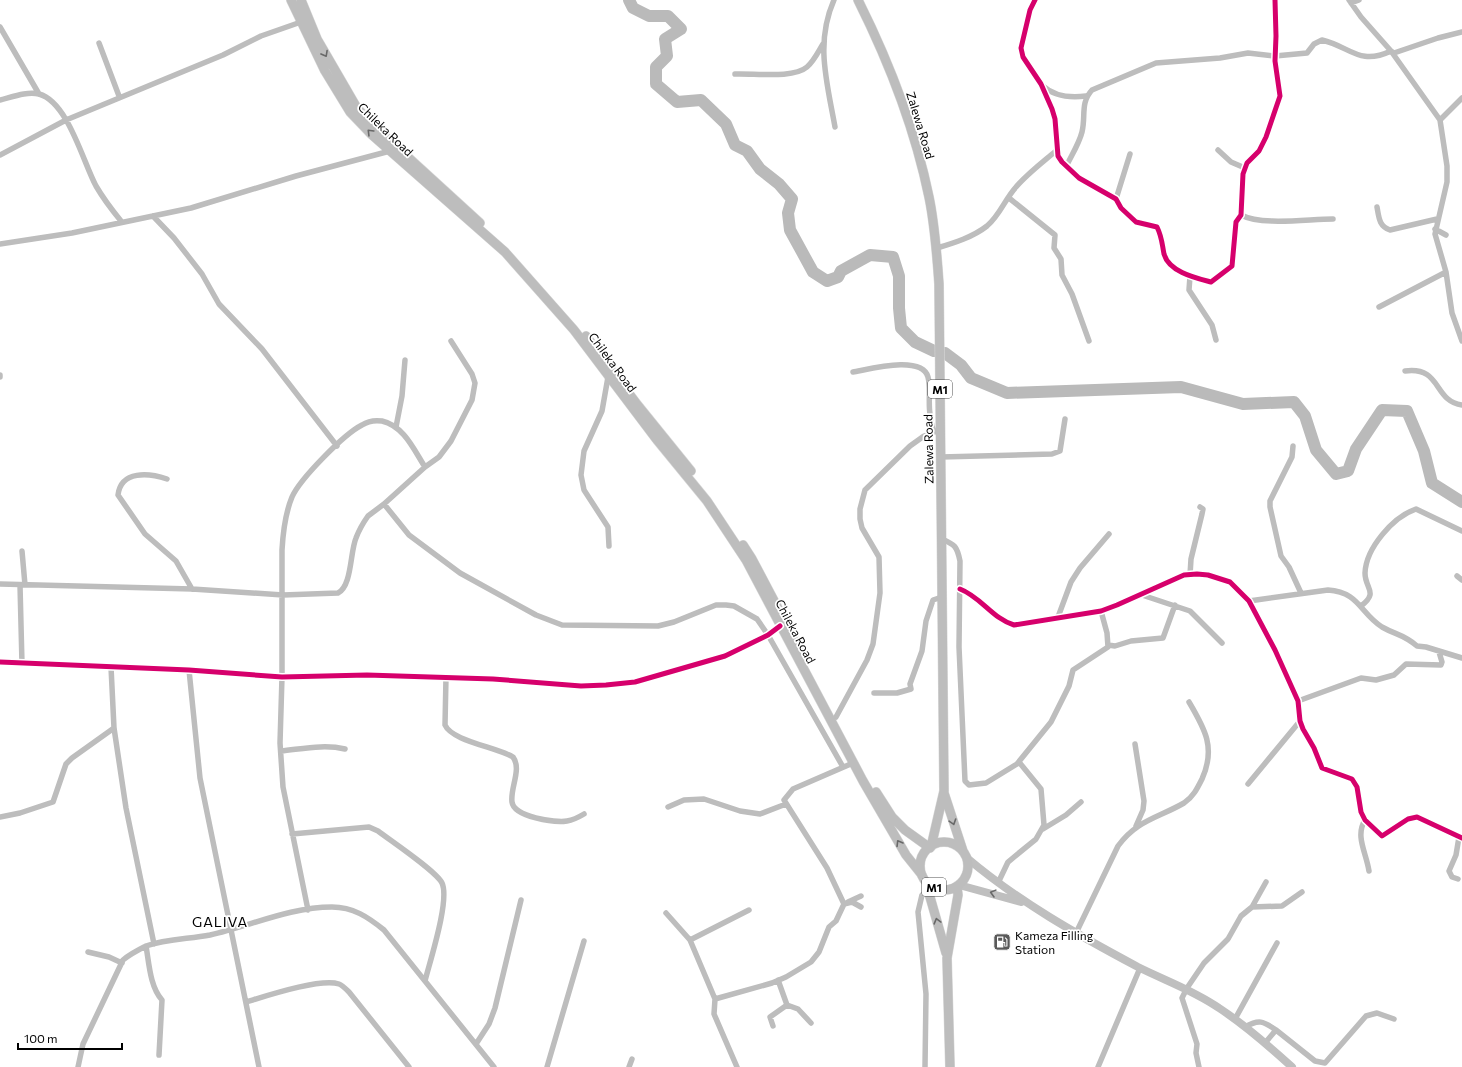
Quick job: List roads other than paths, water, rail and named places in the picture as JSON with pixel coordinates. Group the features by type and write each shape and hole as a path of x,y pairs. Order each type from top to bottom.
{"highway":[{"name":"Chileka Road","path":"291,0 305,20"},
{"name":"Chileka Road","path":"301,0 305,20 325,71 350,112 390,151 505,252 574,330 608,378 716,514 746,560 863,782 906,856 922,874"},
{"name":"Zalewa Road","path":"858,0 901,99 917,148 929,197 937,248 939,284 937,431 941,457 944,791 930,848"},
{"path":"305,20 357,108 376,128 513,254 579,327 636,403 711,496 752,559 836,717 858,762 892,817 905,830 930,848 945,843 955,845 965,855"},
{"name":"Zalewa Road","path":"944,791 965,855"},
{"name":"M1","path":"930,848 925,852 921,863 922,874 928,887 947,958"},
{"name":"M1","path":"950,1067 947,958 958,895 958,886 967,873 965,855"},
{"name":"M1","path":"928,887 943,890 958,886"}],"main road":[{"path":"965,855 998,883 1027,904 1140,968 1187,988 1235,1019 1292,1067"},
{"path":"958,886 1027,904"}],"street":[{"path":"834,0 827,16 823,44 835,127"},
{"path":"1035,0 1030,10 1021,48 1023,57 1041,84 1055,119 1058,156 1079,178 1116,199 1121,208 1136,222 1157,227 1162,239 1164,255 1168,263 1177,270 1190,276 1210,282 1232,266 1236,222 1240,215 1243,174 1248,163 1259,151 1266,137 1280,96 1275,69 1275,0"},
{"path":"1359,0 1350,2 1391,51 1440,120 1447,166 1447,182 1435,229 1446,272 1452,313 1459,329 1462,342"},
{"path":"0,155 66,120 119,96 217,57 261,36 305,20"},
{"path":"0,27 39,94"},
{"path":"1391,51 1394,54 1438,38 1462,32"},
{"path":"1066,166 1083,130 1084,104 1086,96 1092,90 1156,63 1220,58 1248,53 1275,56 1306,53 1314,44 1322,40 1336,44 1358,55 1369,58 1379,57 1391,51"},
{"path":"99,43 119,96"},
{"path":"736,74 790,74 801,72 813,60 823,44"},
{"path":"1041,84 1050,92 1058,95 1068,97 1086,96"},
{"path":"0,100 24,94 39,94 48,98 56,105 66,120 96,185 121,221"},
{"path":"1440,120 1462,98"},
{"path":"937,248 971,235 988,225 1015,188 1032,170 1057,150"},
{"path":"1218,150 1231,162 1245,168"},
{"path":"0,244 50,237 121,221 153,216 221,200 296,176 390,151"},
{"path":"1116,199 1130,154"},
{"path":"1009,198 1055,235 1054,248 1061,259 1062,275 1072,294 1089,342"},
{"path":"1377,207 1380,223 1384,228 1390,230 1437,219"},
{"path":"1240,215 1250,220 1266,221 1334,219"},
{"path":"153,216 174,238 202,274 219,304 262,349 337,446"},
{"path":"1435,229 1446,235"},
{"path":"1379,307 1446,272"},
{"path":"1190,276 1189,290 1212,325 1216,340"},
{"path":"0,584 192,589 283,595 338,593 343,591 346,584 355,539 368,516 384,504 425,466 434,461 446,450 472,400 475,392 475,383 472,374 451,341"},
{"path":"396,427 402,396 405,360"},
{"path":"836,717 867,660 872,644 880,592 879,557 862,528 860,519 860,509 863,495 869,484 910,446 924,436 937,431 930,414 930,393 927,375 921,367 914,364 898,365 853,372"},
{"path":"1405,371 1416,369 1427,374 1449,401 1462,405"},
{"path":"608,378 600,417 584,451 581,475 584,490 608,527 609,546"},
{"path":"941,457 1052,454 1060,451 1065,418"},
{"path":"308,910 283,787 281,751 283,595 282,550 283,530 287,509 293,495 301,483 350,433 362,424 373,421 383,422 396,427 425,466"},
{"path":"1293,446 1292,457 1270,501 1270,506 1281,556 1289,567 1301,593"},
{"path":"167,478 154,474 133,476 121,487 118,495 145,534 176,561 192,589"},
{"path":"384,504 415,540 460,573 536,615 562,625 658,626 674,622 716,605 734,606 758,620 843,767"},
{"path":"1190,575 1203,509 1200,508"},
{"path":"1361,606 1368,600 1371,594 1365,573 1368,563 1372,551 1386,529 1416,509 1462,531"},
{"path":"1058,617 1071,582 1080,568 1109,534"},
{"path":"942,539 954,545 958,551 960,590 959,647 966,784 971,785 986,783 1019,762 1051,722 1069,686 1072,670 1106,649 1108,645 1101,611"},
{"path":"22,551 22,664"},
{"path":"960,590 972,594 1005,623 1014,625 1101,611 1142,595 1174,579 1190,575 1208,576 1230,582 1249,601 1276,650 1298,701 1300,721 1314,748 1322,768 1352,779 1356,787 1365,820 1382,836 1408,819 1417,817 1461,837 1456,855 1449,871 1452,876 1458,879"},
{"path":"1457,576 1462,580"},
{"path":"1249,601 1301,593 1335,590 1353,598 1361,606 1368,617 1382,627 1407,637 1417,646 1426,647 1462,658"},
{"path":"1142,595 1190,611 1222,643"},
{"path":"874,692 896,693 911,689 910,684 922,651 928,610 933,600 942,597"},
{"path":"1108,645 1115,646 1131,641 1163,638 1175,605"},
{"path":"0,662 189,670 282,677 367,674 446,677 581,686 628,683 725,656 768,635 780,626"},
{"path":"1298,701 1361,678 1376,680 1389,677 1394,675 1406,664 1420,663 1440,665 1442,662 1439,652"},
{"path":"111,667 114,728 128,815 154,944"},
{"path":"189,670 200,778 259,1067"},
{"path":"446,677 445,725 447,729 455,735 513,757 516,764 512,802 517,808 531,817 551,821 573,820 584,814"},
{"path":"1136,826 1186,802 1196,792 1208,766 1210,751 1207,739 1201,723 1189,702"},
{"path":"1248,784 1300,721"},
{"path":"0,817 20,813 53,802 66,764 114,728"},
{"path":"1076,933 1118,846 1136,826 1143,810 1144,801 1135,744"},
{"path":"281,751 319,746 345,748"},
{"path":"1019,762 1041,789 1044,822 1043,829"},
{"path":"846,903 827,868 784,800 793,788 853,763"},
{"path":"668,807 684,800 704,799 740,812 760,814 786,804"},
{"path":"998,883 1008,862 1036,838 1043,829 1066,815 1081,802"},
{"path":"1365,820 1360,829 1359,836 1367,857 1369,871"},
{"path":"292,834 369,827 378,831 436,875 443,886 442,912 425,981"},
{"path":"1199,1067 1196,1054 1197,1044 1182,998 1204,963 1228,939 1241,916 1252,907 1266,882"},
{"path":"925,1067 926,994 918,912 922,895 928,887"},
{"path":"1252,907 1282,906 1302,892"},
{"path":"715,999 758,988 800,969 816,957 829,927 836,921 846,903 862,896"},
{"path":"476,1044 489,1024 495,1008 522,900"},
{"path":"846,903 852,902 861,907"},
{"path":"78,1067 83,1044 122,963 129,955 146,946 154,944 192,938 308,910 332,907 352,910 370,918 384,930 494,1067"},
{"path":"690,940 749,910"},
{"path":"666,913 690,940 715,999 714,1014 737,1067"},
{"path":"547,1067 584,941"},
{"path":"1235,1019 1277,943"},
{"path":"146,946 156,994 162,1000 159,1055"},
{"path":"88,952 109,957 122,963"},
{"path":"1098,1067 1140,968"},
{"path":"778,980 787,1005"},
{"path":"246,1002 278,992 328,983 340,984 349,992 409,1067"},
{"path":"787,1005 798,1009 811,1023"},
{"path":"773,1026 770,1017 787,1005"},
{"path":"1245,1027 1254,1022 1260,1021 1276,1030 1316,1061 1325,1062 1366,1016 1377,1013 1394,1019"},
{"path":"1265,1043 1276,1030"},
{"path":"629,1067 632,1059"}],"waterway":[{"path":"629,0 633,8 649,16 668,16 681,29 665,39 667,56 656,67 656,84 677,102 701,100 726,124 735,145 747,151 760,169 779,184 792,199 788,213 790,230 813,272 827,281 838,277 841,271 870,255 893,257 899,276 899,308 901,328 915,342 934,351"},
{"path":"945,353 961,365 971,378 1007,393 1181,387 1243,404 1294,402 1305,416 1316,450 1336,474 1348,471 1356,449 1382,410 1407,411 1424,451 1432,483 1462,502"}],"place":[{"name":"Kameza Filling Station","path":"1002,942"}],"district":[{"name":"GALIVA","path":"220,921"}]}
